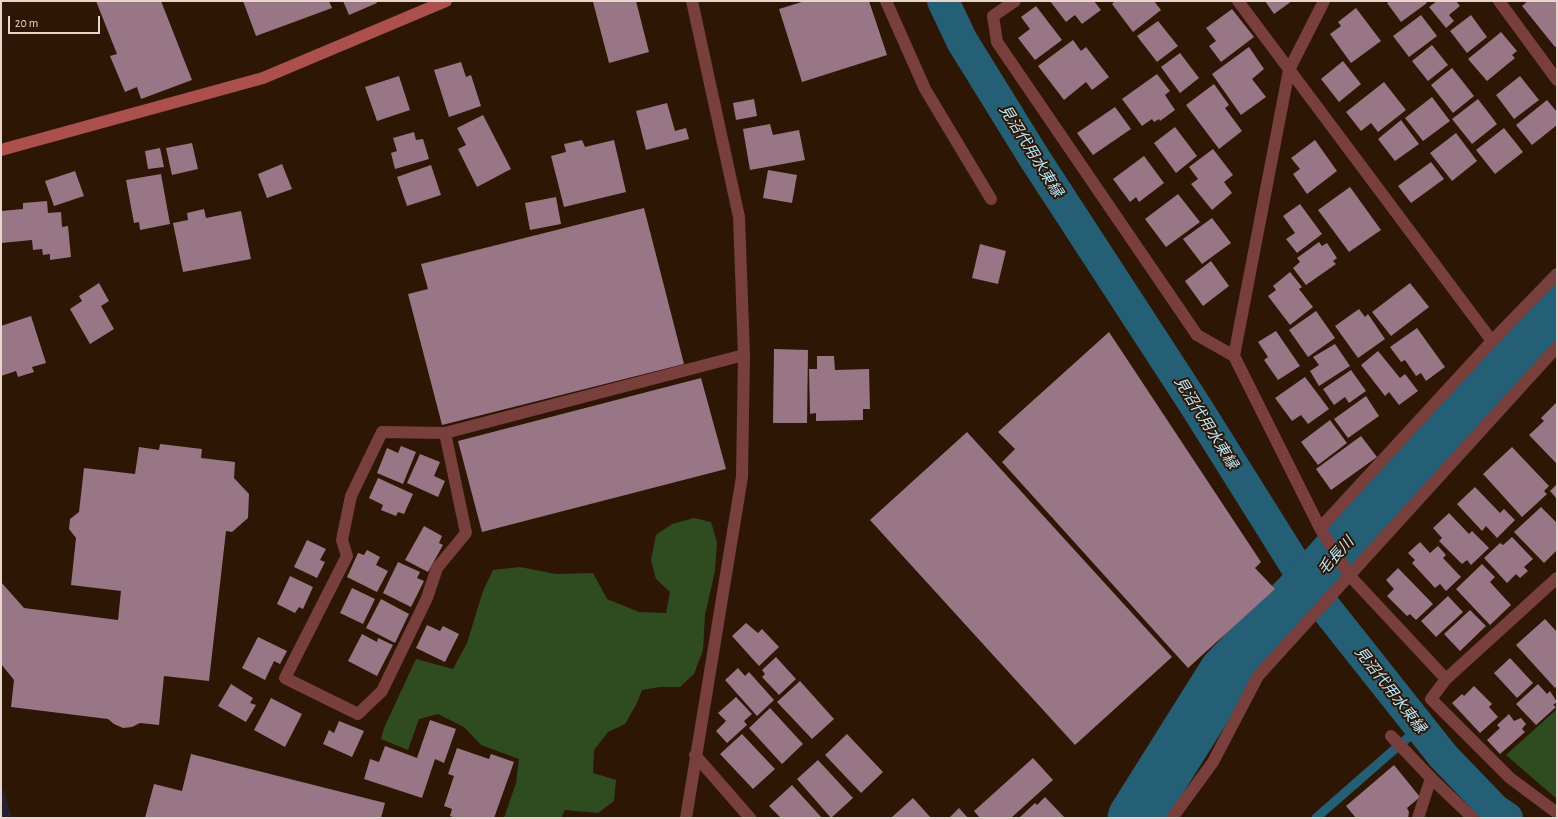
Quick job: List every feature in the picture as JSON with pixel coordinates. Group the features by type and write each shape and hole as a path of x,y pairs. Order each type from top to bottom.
{"street":[{"path":"1,150 263,78 446,1"},
{"path":"686,818 742,477 744,355 739,217 692,1"},
{"path":"886,1 924,89 991,199"},
{"path":"1015,1 994,16 997,42 1197,335 1234,356 1320,528 1349,575 1446,679"},
{"path":"1238,1 1492,341"},
{"path":"1234,356 1289,70 1324,1"},
{"path":"1499,1 1557,80"},
{"path":"1320,528 1492,341 1557,274"},
{"path":"1172,818 1213,762 1258,676 1557,347"},
{"path":"445,433 466,533 437,568 427,598 382,692 358,714 285,678 347,556 342,540 351,496 382,432 445,433 744,355"},
{"path":"1557,578 1446,679 1431,699 1510,778 1557,813"},
{"path":"1391,736 1431,778 1474,818"},
{"path":"695,756 750,818"},
{"path":"1418,818 1431,778"}],"shaded area":[{"path":"1,782 12,818 1,818"}],"green space":[{"path":"694,518 711,522 717,542 715,571 705,615 703,650 694,674 680,687 660,687 642,690 636,705 625,724 608,732 594,750 593,773 616,780 614,801 598,813 565,810 561,818 504,818 516,783 519,759 481,745 464,727 438,714 419,719 408,750 381,739 384,728 416,659 453,669 467,643 483,591 493,570 520,567 556,574 593,573 607,599 639,612 666,613 670,592 656,579 651,560 656,535 672,524"},
{"path":"1557,709 1557,799 1506,755"}],"building":[{"path":"96,1 161,1 192,80 141,99 137,87 125,92 110,56 117,54"},
{"path":"243,1 329,1 332,8 256,36"},
{"path":"343,1 376,1 377,3 349,15"},
{"path":"636,1 649,52 609,63 593,2"},
{"path":"805,1 869,1 887,55 802,82 779,9"},
{"path":"1050,1 1094,1 1101,10 1082,24 1075,15 1066,22"},
{"path":"1115,1 1154,1 1161,10 1133,32 1112,4"},
{"path":"1265,1 1292,1 1274,14"},
{"path":"1391,1 1425,1 1427,3 1401,22 1387,3"},
{"path":"1437,1 1456,1 1460,6 1449,15 1454,21 1446,28 1429,7"},
{"path":"1528,1 1557,1 1557,46 1555,47 1522,6"},
{"path":"1036,6 1062,40 1035,60 1018,38 1030,29 1021,17"},
{"path":"1356,8 1381,41 1351,63 1330,34 1341,26 1338,22"},
{"path":"1232,9 1254,37 1221,62 1209,46 1216,41 1206,28"},
{"path":"1421,15 1437,36 1409,57 1393,36"},
{"path":"1471,15 1487,37 1467,53 1450,31"},
{"path":"1158,21 1178,46 1157,62 1137,36"},
{"path":"1501,32 1517,51 1512,55 1515,58 1487,81 1468,59"},
{"path":"1073,40 1081,51 1086,47 1109,77 1092,90 1086,82 1064,100 1038,66"},
{"path":"1432,45 1448,65 1428,81 1412,61"},
{"path":"1249,47 1264,69 1252,79 1266,97 1241,115 1212,74"},
{"path":"1180,53 1199,78 1180,93 1161,67"},
{"path":"1343,61 1361,84 1339,102 1321,79"},
{"path":"461,62 466,77 471,75 481,106 449,117 434,70"},
{"path":"1452,68 1474,96 1453,113 1431,85"},
{"path":"1157,74 1170,91 1165,95 1175,110 1160,121 1159,119 1154,122 1152,119 1142,126 1122,99"},
{"path":"399,76 410,110 377,121 365,87"},
{"path":"1520,76 1539,100 1514,119 1496,95"},
{"path":"1384,82 1406,110 1378,132 1371,123 1361,131 1346,112"},
{"path":"1214,84 1229,105 1225,108 1242,131 1219,149 1186,105"},
{"path":"1432,97 1450,121 1423,141 1405,118"},
{"path":"754,99 757,116 736,120 733,103"},
{"path":"1478,99 1497,124 1472,144 1452,119"},
{"path":"1547,100 1557,112 1557,125 1532,145 1516,125"},
{"path":"667,103 675,131 686,128 689,139 646,150 636,111"},
{"path":"1115,107 1131,129 1093,155 1077,133"},
{"path":"483,115 511,169 477,187 458,149 466,145 457,128"},
{"path":"1401,120 1419,144 1395,161 1378,139"},
{"path":"770,124 773,135 799,130 805,160 750,170 743,129"},
{"path":"1175,127 1197,156 1176,173 1154,143"},
{"path":"1504,128 1523,152 1495,174 1476,150"},
{"path":"414,132 416,140 423,139 429,159 395,169 391,153 397,151 393,138"},
{"path":"1456,133 1477,161 1452,181 1430,153"},
{"path":"582,140 585,147 614,140 626,192 564,207 551,156 566,152 564,144"},
{"path":"1315,140 1337,171 1307,194 1293,174 1300,169 1291,158"},
{"path":"192,143 198,169 172,175 166,148"},
{"path":"160,148 164,167 148,169 145,151"},
{"path":"1213,149 1233,175 1224,182 1232,193 1212,210 1191,184 1198,179 1189,167"},
{"path":"1144,156 1164,183 1139,202 1136,197 1130,202 1113,179"},
{"path":"1431,162 1444,179 1411,203 1398,186"},
{"path":"282,164 292,189 267,198 258,174"},
{"path":"431,165 441,195 407,206 397,177"},
{"path":"768,170 797,175 792,203 763,198"},
{"path":"75,171 84,196 54,206 45,181"},
{"path":"161,174 170,224 140,230 139,222 134,223 126,180"},
{"path":"1350,187 1381,230 1349,252 1318,210"},
{"path":"1178,194 1200,222 1166,247 1145,219"},
{"path":"556,197 561,224 530,230 525,203"},
{"path":"47,201 48,213 61,212 62,227 68,226 71,257 50,260 50,254 43,255 42,249 33,250 32,240 1,243 1,211 23,209 23,203"},
{"path":"1300,204 1322,234 1297,253 1286,239 1295,233 1283,216"},
{"path":"644,208 684,364 442,425 408,294 428,289 421,264"},
{"path":"204,209 206,218 241,211 251,259 183,272 173,223 188,220 187,213"},
{"path":"1212,218 1231,243 1202,264 1183,239"},
{"path":"1319,242 1322,246 1327,243 1337,258 1333,261 1336,264 1306,285 1293,268 1300,262 1297,258"},
{"path":"980,244 1006,251 998,284 972,278"},
{"path":"1211,261 1229,286 1203,306 1185,281"},
{"path":"1290,272 1302,287 1299,289 1313,307 1290,325 1268,296 1276,290 1273,286"},
{"path":"99,283 109,301 101,306 114,329 90,344 70,309 82,301 79,296"},
{"path":"1410,283 1429,307 1391,336 1372,312"},
{"path":"1359,309 1365,317 1368,314 1385,339 1358,358 1335,326"},
{"path":"1316,311 1335,338 1308,357 1289,330"},
{"path":"31,316 46,363 32,367 34,372 18,377 16,371 1,376 1,326"},
{"path":"1417,328 1445,367 1426,381 1421,373 1416,376 1405,360 1401,362 1390,347"},
{"path":"1276,331 1300,366 1278,380 1264,360 1268,357 1258,342"},
{"path":"1109,332 1261,562 1255,568 1275,589 1188,668 1002,462 1015,449 998,432"},
{"path":"1335,344 1350,366 1319,386 1310,371 1319,365 1313,357"},
{"path":"774,349 808,350 807,423 773,423"},
{"path":"1378,351 1400,378 1405,374 1418,391 1399,405 1389,392 1385,396 1361,365"},
{"path":"817,356 834,356 835,370 869,369 870,409 863,409 863,420 816,421 816,413 810,414 809,369 817,369"},
{"path":"1351,370 1366,391 1349,403 1345,397 1334,405 1323,389"},
{"path":"1305,377 1329,409 1308,424 1301,415 1292,421 1275,398"},
{"path":"701,378 726,469 482,532 458,441"},
{"path":"1366,396 1379,416 1348,438 1334,419"},
{"path":"1557,402 1557,464 1529,435 1544,421 1541,418"},
{"path":"1330,420 1347,443 1318,465 1301,442"},
{"path":"967,432 1172,657 1075,745 870,520"},
{"path":"1361,436 1377,457 1331,490 1316,469"},
{"path":"160,444 202,449 201,458 235,462 234,478 249,494 248,518 232,532 226,531 209,681 164,676 159,725 140,723 132,727 123,728 114,724 108,719 11,707 14,680 1,664 1,582 24,608 118,620 121,591 71,585 76,538 69,529 70,519 79,512 84,468 135,474 139,447 159,450"},
{"path":"401,446 416,452 403,484 377,473 387,448 398,453"},
{"path":"1512,447 1549,486 1544,491 1547,494 1522,517 1483,474"},
{"path":"420,454 440,462 434,476 445,481 438,497 407,483"},
{"path":"378,478 413,494 404,514 398,512 396,516 381,510 383,505 369,498"},
{"path":"1557,484 1557,499 1550,491"},
{"path":"1475,487 1500,513 1504,509 1515,520 1497,538 1486,526 1482,531 1457,504"},
{"path":"1541,507 1557,523 1557,550 1544,563 1514,532"},
{"path":"1449,513 1469,534 1472,531 1489,548 1471,565 1467,560 1462,564 1439,541 1442,538 1433,528"},
{"path":"424,526 442,536 439,543 443,545 428,572 405,560"},
{"path":"1512,537 1533,559 1524,567 1528,571 1520,578 1516,574 1507,583 1484,558 1500,543 1503,545"},
{"path":"307,540 326,549 320,560 325,562 317,578 294,567"},
{"path":"1420,542 1430,553 1438,546 1446,555 1443,558 1461,577 1446,591 1440,584 1435,588 1412,563 1415,560 1408,553"},
{"path":"367,550 380,557 376,565 388,571 377,592 347,577 358,553 364,555"},
{"path":"398,562 420,572 417,578 424,581 411,607 383,593"},
{"path":"1482,564 1495,577 1490,582 1511,605 1490,625 1456,589"},
{"path":"1398,568 1433,604 1416,620 1410,614 1407,616 1387,596 1394,589 1386,580"},
{"path":"290,576 313,587 303,609 299,607 295,613 277,604"},
{"path":"352,588 375,599 363,624 340,613"},
{"path":"1448,596 1463,612 1436,637 1421,621"},
{"path":"381,599 409,614 395,643 366,628"},
{"path":"1470,610 1486,626 1460,651 1444,634"},
{"path":"1545,619 1557,632 1557,686 1555,688 1516,645"},
{"path":"746,623 758,633 762,629 779,647 759,666 732,636"},
{"path":"427,625 440,631 443,626 459,634 445,662 416,648"},
{"path":"362,634 377,642 378,638 393,645 377,676 348,661"},
{"path":"258,637 287,651 280,664 274,661 265,680 242,668"},
{"path":"776,657 796,679 779,695 762,677 765,674 762,670"},
{"path":"1510,658 1533,683 1517,698 1494,673"},
{"path":"738,668 745,676 749,672 774,700 757,716 725,680"},
{"path":"800,681 834,719 812,739 777,702"},
{"path":"231,684 253,698 250,703 256,705 246,722 218,706"},
{"path":"1538,684 1547,694 1550,691 1557,702 1553,705 1556,707 1536,725 1516,704"},
{"path":"1474,686 1492,704 1489,707 1498,717 1480,733 1452,703 1462,694 1464,696"},
{"path":"736,697 752,714 744,721 747,725 727,743 716,731 726,721 718,713"},
{"path":"271,698 302,714 285,747 254,730"},
{"path":"770,708 803,744 782,764 749,728"},
{"path":"1509,714 1514,721 1521,718 1526,724 1522,729 1525,732 1500,754 1487,740 1500,728 1497,725"},
{"path":"430,720 456,729 444,763 435,759 422,798 364,779 370,759 379,762 385,746 417,758"},
{"path":"339,721 364,731 352,757 323,744 329,730 334,733"},
{"path":"742,734 775,769 753,789 720,754"},
{"path":"847,734 883,772 861,793 825,755"},
{"path":"457,748 489,759 491,754 514,762 494,818 456,818 450,816 452,809 444,806 454,776 448,774"},
{"path":"191,754 385,803 381,818 145,818 154,784 182,791"},
{"path":"1033,758 1053,780 1011,818 980,818 974,811"},
{"path":"818,760 853,798 831,818 797,779"},
{"path":"1394,765 1420,797 1407,808 1409,812 1408,818 1356,818 1346,806"},
{"path":"792,785 822,818 781,818 769,806"},
{"path":"1045,797 1065,818 1019,818 1035,803 1037,805"},
{"path":"913,798 931,818 892,817"},
{"path":"959,808 968,818 949,818"}],"waterway":[{"name":"見沼代用水東縁","path":"943,1 962,41 1035,159 1195,405 1309,587 1443,756 1495,810 1507,818"},
{"name":"毛長川","path":"1135,818 1226,673 1309,587 1557,308"},
{"path":"1316,818 1420,727"}]}
